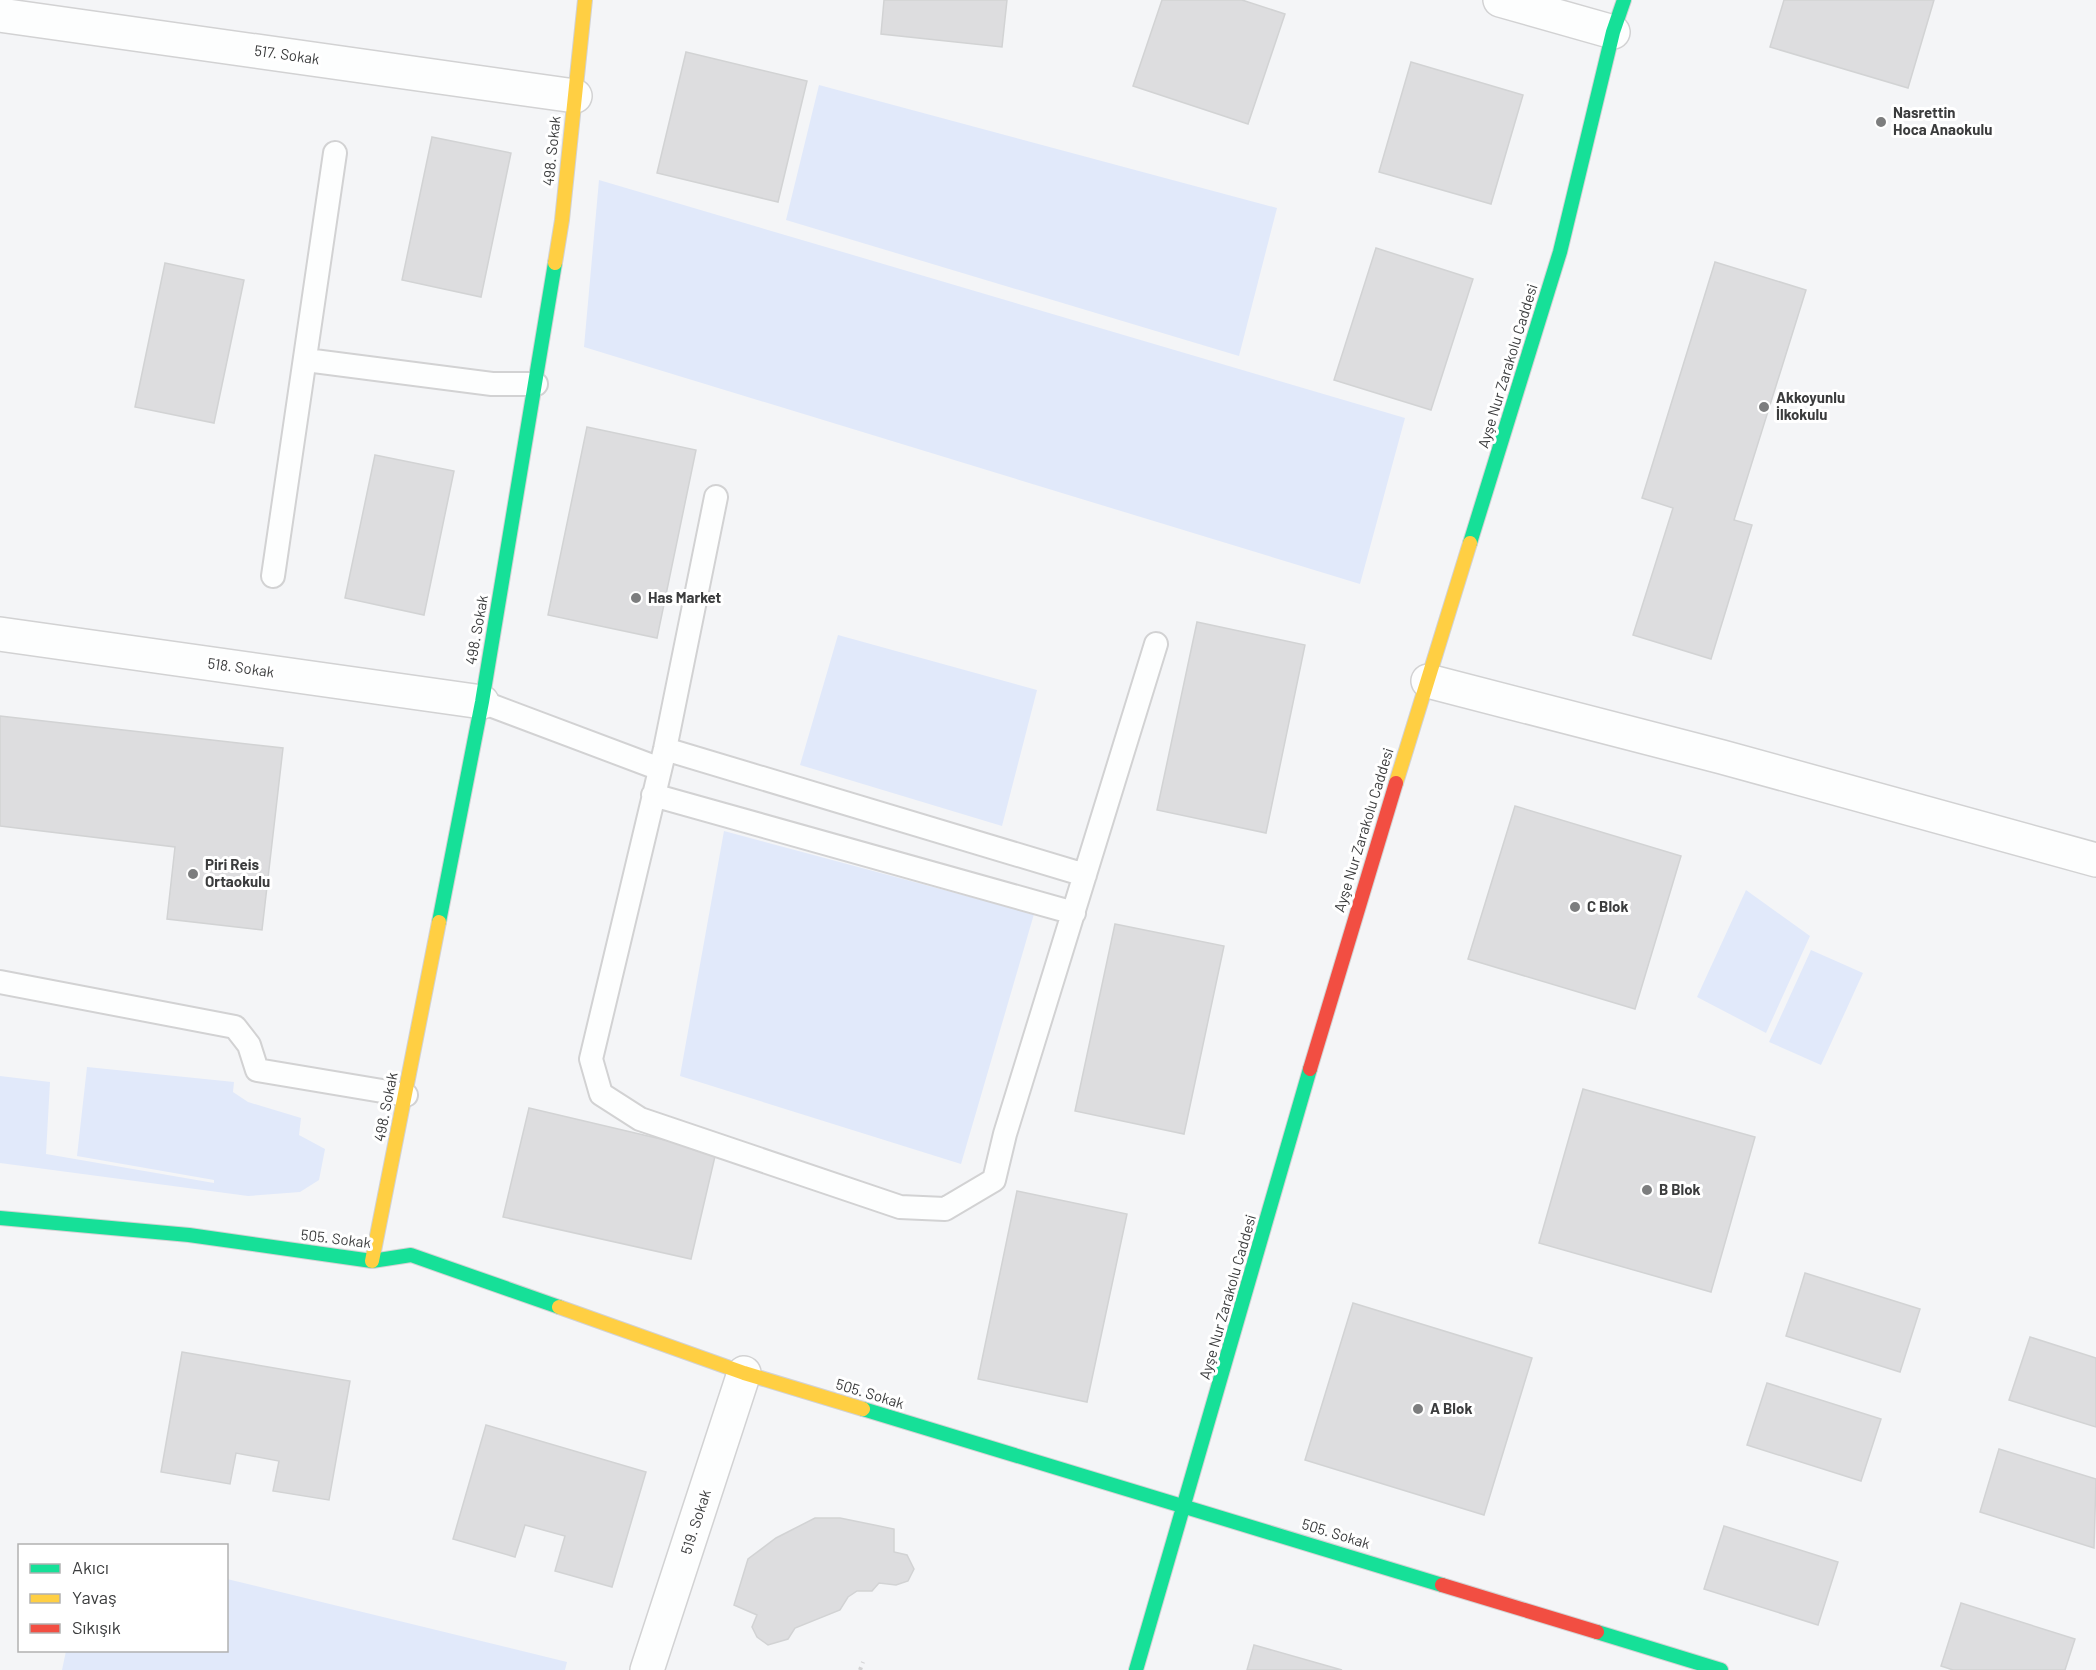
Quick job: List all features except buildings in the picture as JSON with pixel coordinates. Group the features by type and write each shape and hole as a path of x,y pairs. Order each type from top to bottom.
{"street":[{"name":"498. Sokak","path":"372,1261 482,702 536,384 562,220 585,0"},
{"path":"1500,0 1612,32"},
{"name":"Ayşe Nur Zarakolu Caddesi","path":"1136,1670 1354,918 1560,252 1612,32 1624,0"},
{"name":"517. Sokak","path":"0,15 575,96"},
{"name":"518. Sokak","path":"0,634 482,702"},
{"path":"1428,681 1722,757 2096,860"},
{"name":"505. Sokak","path":"0,1218 189,1235 372,1261 411,1255 744,1373 1185,1505 1721,1670"},
{"name":"519. Sokak","path":"647,1670 744,1373"}],"lane":[{"path":"273,576 335,153"},
{"path":"306,360 492,384 536,384"},
{"path":"716,497 663,759 591,1059 601,1094 640,1119 900,1207 945,1209 994,1180 1005,1134 1156,644"},
{"path":"482,702 663,759 1085,875"},
{"path":"653,795 1074,913"},
{"path":"0,982 235,1027 249,1045 257,1070 406,1095"}],"path":[{"path":"860,1670 863,1662"}],"shaded area":[{"path":"819,85 1277,208 1239,356 786,220"},
{"path":"599,180 1405,418 1360,584 584,347"},
{"path":"838,635 1037,690 1002,826 800,765"},
{"path":"724,831 1034,914 961,1164 680,1076"},
{"path":"1746,890 1810,936 1766,1033 1697,997"},
{"path":"1811,950 1863,973 1821,1065 1769,1042"},
{"path":"87,1067 234,1082 233,1092 248,1102 301,1118 299,1135 325,1149 319,1180 300,1192 248,1196 0,1163 0,1076 50,1082 46,1154 214,1183 214,1180 77,1156"},
{"path":"228,1579 567,1662 565,1670 62,1670 66,1652 228,1652"}],"traffic: fast":[{"path":"1470,543 1560,252 1613,32 1624,0"},
{"path":"439,922 482,702 555,263"},
{"path":"1136,1670 1310,1069"},
{"path":"0,1218 189,1235 372,1261 411,1255 559,1307"},
{"path":"863,1409 1442,1585"},
{"path":"1597,1632 1721,1670"}],"traffic: slow":[{"path":"555,263 562,220 585,0"},
{"path":"1396,783 1470,543"},
{"path":"372,1261 439,922"},
{"path":"559,1307 744,1373 863,1409"}],"traffic: jam":[{"path":"1310,1069 1396,783"},
{"path":"1442,1585 1597,1632"}],"place":[{"name":"Nasrettin Hoca Anaokulu","path":"1881,122"},
{"name":"Akkoyunlu İlkokulu","path":"1764,407"},
{"name":"Has Market","path":"636,598"},
{"name":"Piri Reis Ortaokulu","path":"193,874"},
{"name":"C Blok","path":"1575,907"},
{"name":"B Blok","path":"1647,1190"},
{"name":"A Blok","path":"1418,1409"}]}
